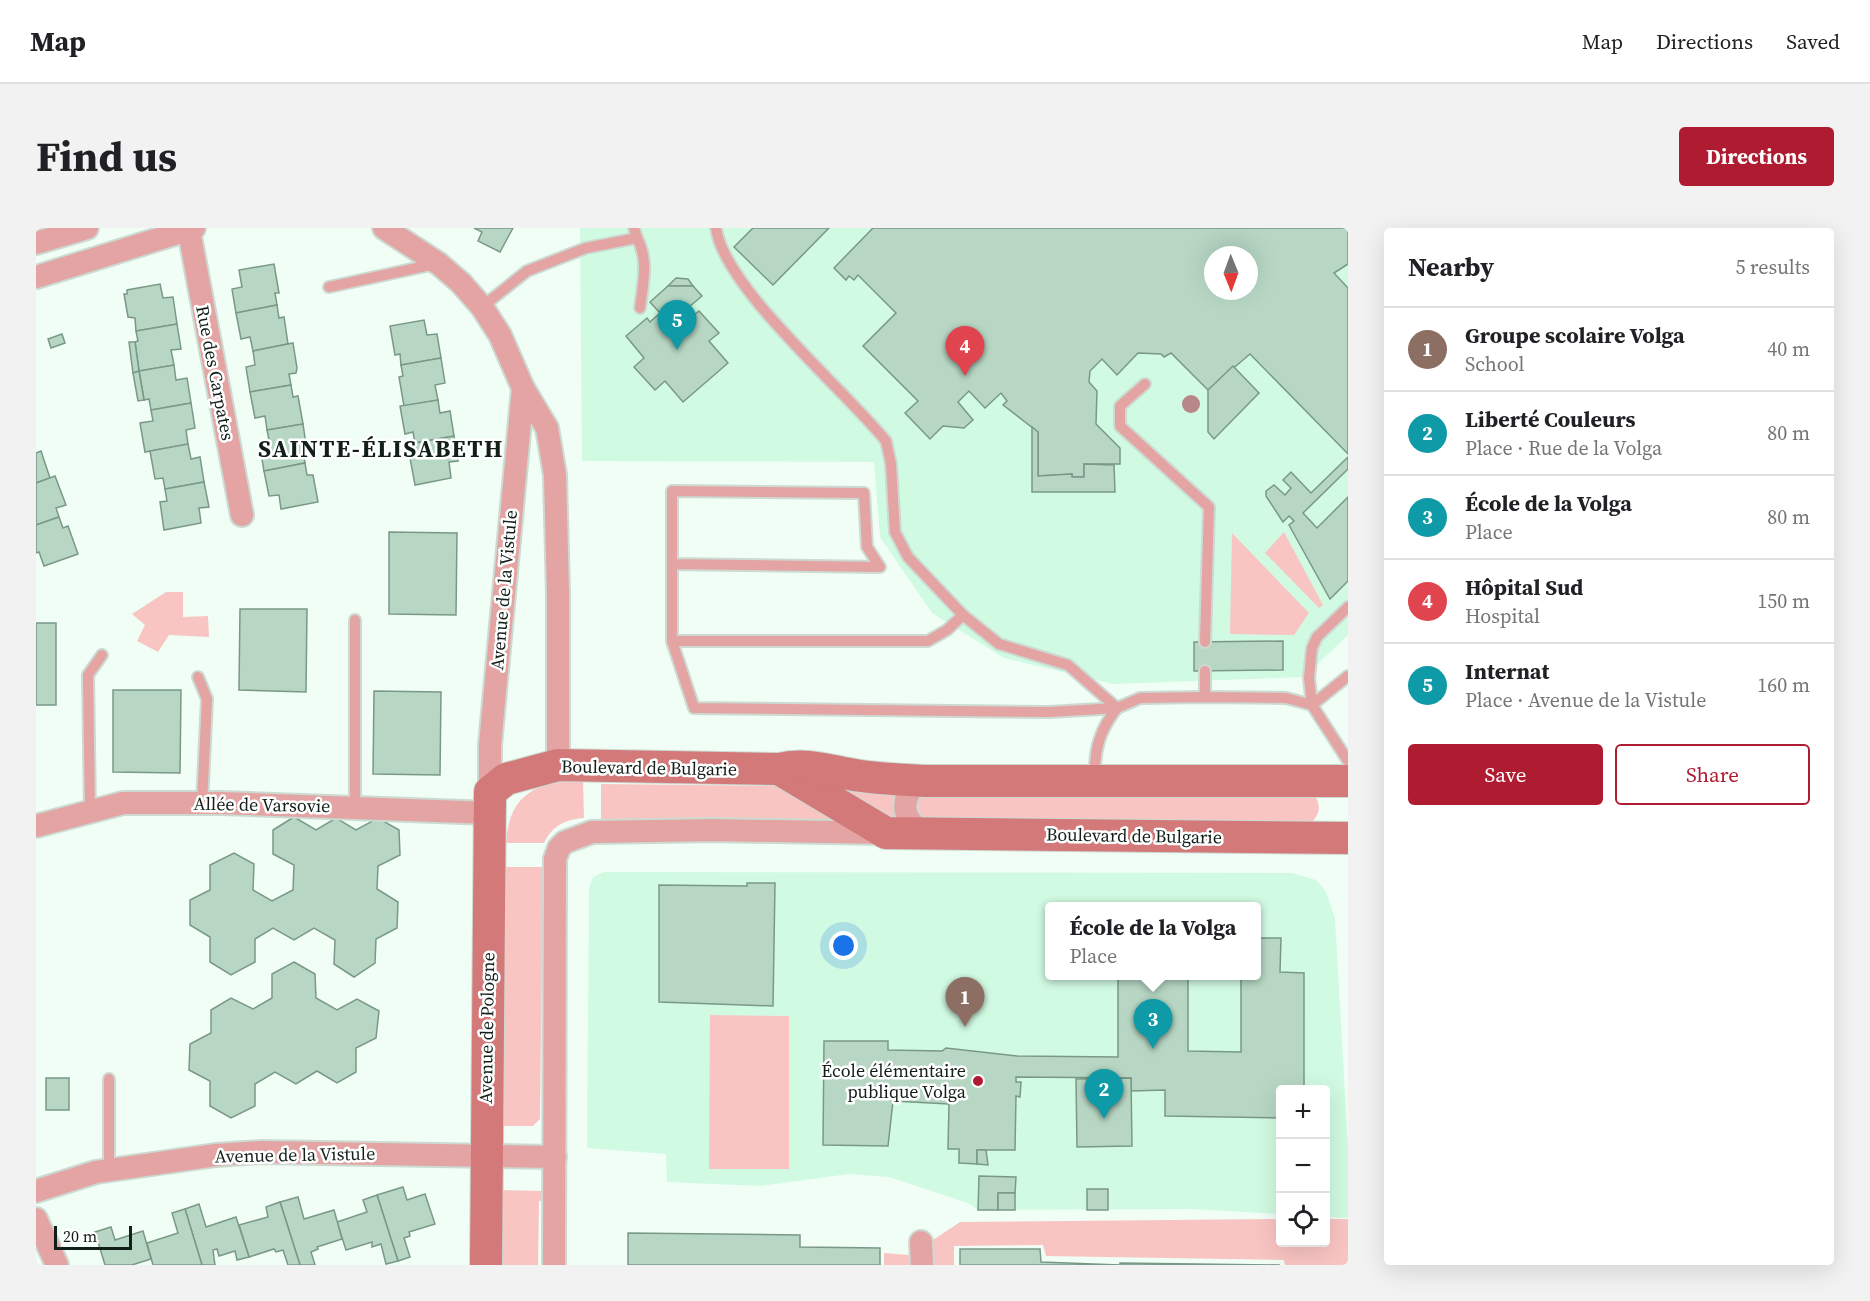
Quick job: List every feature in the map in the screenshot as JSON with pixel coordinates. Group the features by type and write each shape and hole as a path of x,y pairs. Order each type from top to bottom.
{"street":[{"path":"36,243 87,228"},
{"name":"Avenue de la Vistule","path":"384,228 439,264 461,282 500,335 523,388 547,428 555,475 558,765"},
{"path":"36,277 191,230"},
{"name":"Rue des Carpates","path":"191,230 242,515"},
{"name":"Avenue de la Vistule","path":"490,802 490,745 523,388"},
{"name":"Boulevard de Bulgarie","path":"490,802 506,778 558,765 778,770 794,766 827,767 858,775 926,781 1095,779 1348,781"},
{"name":"Boulevard de Bulgarie","path":"778,770 886,832"},
{"path":"920,832 905,814 904,804 913,786 926,781"},
{"name":"Allée de Varsovie","path":"36,826 123,803 355,808 490,802"},
{"name":"Avenue de Pologne","path":"486,1265 490,802"},
{"name":"Boulevard de Bulgarie","path":"555,1157 555,859 559,848 565,842 592,832 920,832 1348,838"},
{"name":"Avenue de la Vistule","path":"36,1191 109,1170 216,1155 261,1152 555,1157"},
{"path":"555,1157 555,1265"},
{"path":"36,1219 57,1265"},
{"path":"921,1242 922,1265"}],"lane":[{"path":"716,228 717,238 734,271 757,302 886,441 891,464 895,532 908,557 963,615 999,644 1068,665 1117,708"},
{"path":"482,308 527,272 586,248 635,233 644,251 645,272 640,308"},
{"path":"329,286 439,264"},
{"path":"1145,384 1120,406 1120,426 1209,507 1206,539 1205,642"},
{"path":"672,564 880,567 867,547 864,493 672,491 672,564 672,641 694,708 1049,712 1117,708 1140,698 1205,697 1286,698 1312,705"},
{"path":"1348,607 1317,637 1312,648 1309,678 1312,705 1348,761"},
{"path":"672,641 928,641 947,630 963,615"},
{"path":"355,620 355,808"},
{"path":"90,812 88,675 102,655"},
{"path":"1205,670 1205,697"},
{"path":"1312,705 1348,676"},
{"path":"198,677 207,699 202,804"},
{"path":"1095,779 1096,750 1104,724 1117,708"},
{"path":"109,1079 109,1170"}],"shaded area":[{"path":"580,228 1348,228 1348,635 1304,677 1113,684 1004,658 932,613 880,537 874,462 582,461"},
{"path":"1284,532 1323,605 1319,608 1265,553"},
{"path":"1232,533 1309,613 1294,635 1230,634"},
{"path":"166,592 183,592 183,617 208,616 209,637 169,635 158,652 137,641 145,625 132,614"},
{"path":"562,781 583,781 584,818 560,824 544,843 506,843 511,818 521,800 538,788"},
{"path":"829,781 902,788 898,823"},
{"path":"601,784 797,786 846,823 601,821"},
{"path":"1313,793 1318,801 1319,809 1310,824 921,822 913,802 916,796"},
{"path":"504,867 543,867 540,1119 533,1126 502,1126"},
{"path":"604,872 1292,873 1316,880 1325,890 1335,918 1348,1148 1348,1218 1330,1217 1330,1085 1276,1085 1276,1214 1190,1209 978,1210 968,1203 889,1177 849,1174 760,1186 667,1182 666,1154 587,1148 589,888 593,877"},
{"path":"710,1015 789,1016 789,1169 709,1169"},
{"path":"495,1190 545,1191 545,1200 539,1201 538,1265 500,1265"},
{"path":"1276,1219 1276,1247 1330,1247 1330,1219 1348,1219 1348,1265 1285,1265 1284,1260 1046,1256 1043,1245 954,1246 954,1265 928,1265 927,1244 960,1222"},
{"path":"884,1253 909,1255 909,1265 884,1265"}],"building":[{"path":"474,228 513,228 500,252 478,241 482,232"},
{"path":"753,228 829,228 773,285 734,247"},
{"path":"873,228 1348,228 1348,264 1334,273 1348,288 1348,454 1250,354 1208,390 1171,353 1164,357 1161,354 1138,353 1117,375 1102,359 1090,371 1089,382 1097,391 1096,424 1120,448 1120,464 1084,464 1084,477 1072,477 1072,474 1038,476 1038,432 1003,405 1007,401 1001,393 985,408 969,391 958,402 973,420 964,428 943,426 930,439 905,413 918,401 863,346 896,313 858,275 854,280 849,276 846,280 834,268"},
{"path":"274,264 279,293 275,293 277,305 236,313 232,289 242,287 239,270"},
{"path":"676,278 688,279 693,286 668,286"},
{"path":"160,284 163,298 173,297 177,324 136,331 135,318 128,317 124,294 127,294 127,290"},
{"path":"668,286 693,286 702,296 683,312 689,319 699,311 719,333 709,341 728,363 683,402 665,381 655,390 634,367 644,358 626,336 647,318 650,322 660,313 650,302"},
{"path":"277,305 279,318 284,317 288,344 253,351 250,337 241,339 236,313"},
{"path":"424,320 427,335 437,334 441,358 401,365 400,354 395,355 390,326"},
{"path":"177,324 181,349 171,350 174,365 139,371 135,342 138,341 136,331"},
{"path":"62,334 65,343 51,348 48,339"},
{"path":"129,342 135,342 139,371 133,373"},
{"path":"293,343 297,368 296,373 289,374 291,385 250,392 246,367 255,365 253,351"},
{"path":"441,358 445,383 435,385 438,400 404,406 399,377 403,376 401,365"},
{"path":"174,365 176,380 187,378 191,403 151,410 149,399 144,400 139,371"},
{"path":"1233,366 1259,393 1214,439 1208,432 1208,390"},
{"path":"139,371 144,400 138,401 133,373"},
{"path":"291,385 293,397 298,396 303,424 267,430 265,416 255,418 250,392"},
{"path":"438,400 440,413 450,411 454,436 415,443 413,432 405,434 400,406"},
{"path":"191,403 195,428 186,430 188,444 145,452 140,423 153,421 151,410"},
{"path":"303,424 307,451 303,452 305,463 264,471 260,447 270,445 267,430"},
{"path":"1032,427 1038,432 1038,476 1072,474 1072,477 1084,477 1084,464 1114,465 1115,492 1032,492"},
{"path":"454,436 458,461 449,462 451,478 415,485 410,458 417,454 415,443"},
{"path":"188,444 191,459 200,457 204,482 165,489 163,478 155,479 150,451"},
{"path":"41,451 50,478 36,483 36,453"},
{"path":"1348,457 1348,469 1303,513 1317,528 1348,497 1348,581 1330,599 1289,525 1294,521 1289,516 1283,522 1266,496 1266,491 1274,485 1285,495 1291,488 1283,480 1291,472 1311,493"},
{"path":"305,463 307,475 313,475 318,502 281,509 279,495 269,496 264,471"},
{"path":"55,476 66,505 56,508 59,517 36,525 36,483"},
{"path":"204,482 209,507 199,508 201,523 164,530 160,502 167,501 165,489"},
{"path":"59,517 63,528 68,526 78,554 44,566 39,552 36,553 36,525"},
{"path":"389,532 457,533 456,615 389,614"},
{"path":"240,609 307,609 306,692 239,690"},
{"path":"36,623 56,623 56,705 36,705"},
{"path":"1283,641 1283,670 1194,671 1194,642"},
{"path":"113,690 181,690 180,773 113,772"},
{"path":"374,691 441,692 440,775 373,774"},
{"path":"294,817 316,830 336,818 356,830 378,818 399,830 400,855 378,866 377,889 398,902 397,928 376,939 375,963 354,977 334,964 335,940 314,928 294,940 273,928 255,939 255,962 231,975 210,962 210,937 190,925 190,900 210,890 210,865 234,853 254,864 253,890 272,901 293,890 294,865 273,854 273,830"},
{"path":"747,883 775,883 773,1006 659,1002 659,885 747,886"},
{"path":"1261,938 1281,938 1280,972 1304,973 1304,1085 1276,1085 1276,1118 1165,1116 1165,1090 1131,1091 1131,1078 1016,1077 1016,1082 1021,1082 1020,1097 1016,1096 1015,1150 977,1150 977,1164 959,1163 959,1149 948,1149 949,1104 893,1101 888,1146 823,1145 824,1041 888,1041 888,1050 942,1051 946,1048 1017,1056 1118,1057 1118,980 1188,980 1188,1051 1241,1052 1241,980 1261,980"},
{"path":"294,962 315,974 316,998 337,1010 357,999 379,1011 376,1038 356,1048 356,1072 337,1083 317,1071 296,1084 275,1072 255,1084 255,1106 231,1118 210,1106 210,1081 189,1070 190,1044 211,1033 211,1010 231,998 253,1009 272,998 272,974"},
{"path":"46,1078 69,1078 69,1110 46,1110"},
{"path":"1131,1078 1132,1146 1077,1147 1076,1079"},
{"path":"977,1150 986,1150 988,1165 977,1164"},
{"path":"979,1176 1016,1177 1015,1193 998,1193 998,1210 978,1210"},
{"path":"403,1187 407,1200 425,1194 435,1224 409,1232 410,1236 404,1238 410,1257 398,1261 377,1195"},
{"path":"1087,1189 1108,1189 1108,1210 1087,1210"},
{"path":"998,1193 1015,1193 1015,1210 998,1210"},
{"path":"377,1195 398,1261 386,1264 381,1244 372,1247 372,1242 346,1250 337,1222 367,1212 363,1200"},
{"path":"298,1197 304,1219 334,1210 342,1239 317,1247 318,1249 311,1252 315,1265 300,1265 280,1202"},
{"path":"280,1202 300,1265 288,1265 283,1250 276,1252 274,1249 249,1257 239,1225 268,1217 266,1207"},
{"path":"199,1204 206,1227 236,1217 249,1257 237,1260 235,1251 219,1256 217,1249 213,1250 215,1265 202,1265 185,1209"},
{"path":"185,1209 202,1265 153,1265 147,1243 178,1233 172,1213"},
{"path":"111,1227 115,1240 143,1231 151,1259 132,1265 105,1265 95,1232"},
{"path":"628,1233 800,1235 800,1247 880,1248 880,1265 628,1265"},
{"path":"960,1249 1040,1249 1041,1262 1120,1265 960,1265"},
{"path":"1120,1263 1280,1265 1120,1265"}],"place":[{"name":"Internat","path":"677,350"},
{"name":"Hôpital Sud","path":"965,376"},
{"name":"Groupe scolaire Volga","path":"965,1027"},
{"name":"École de la Volga","path":"1153,1049"},
{"name":"École élémentaire publique Volga","path":"978,1081"},
{"name":"Liberté Couleurs","path":"1104,1119"}],"district":[{"name":"SAINTE-ÉLISABETH","path":"381,449"}]}
